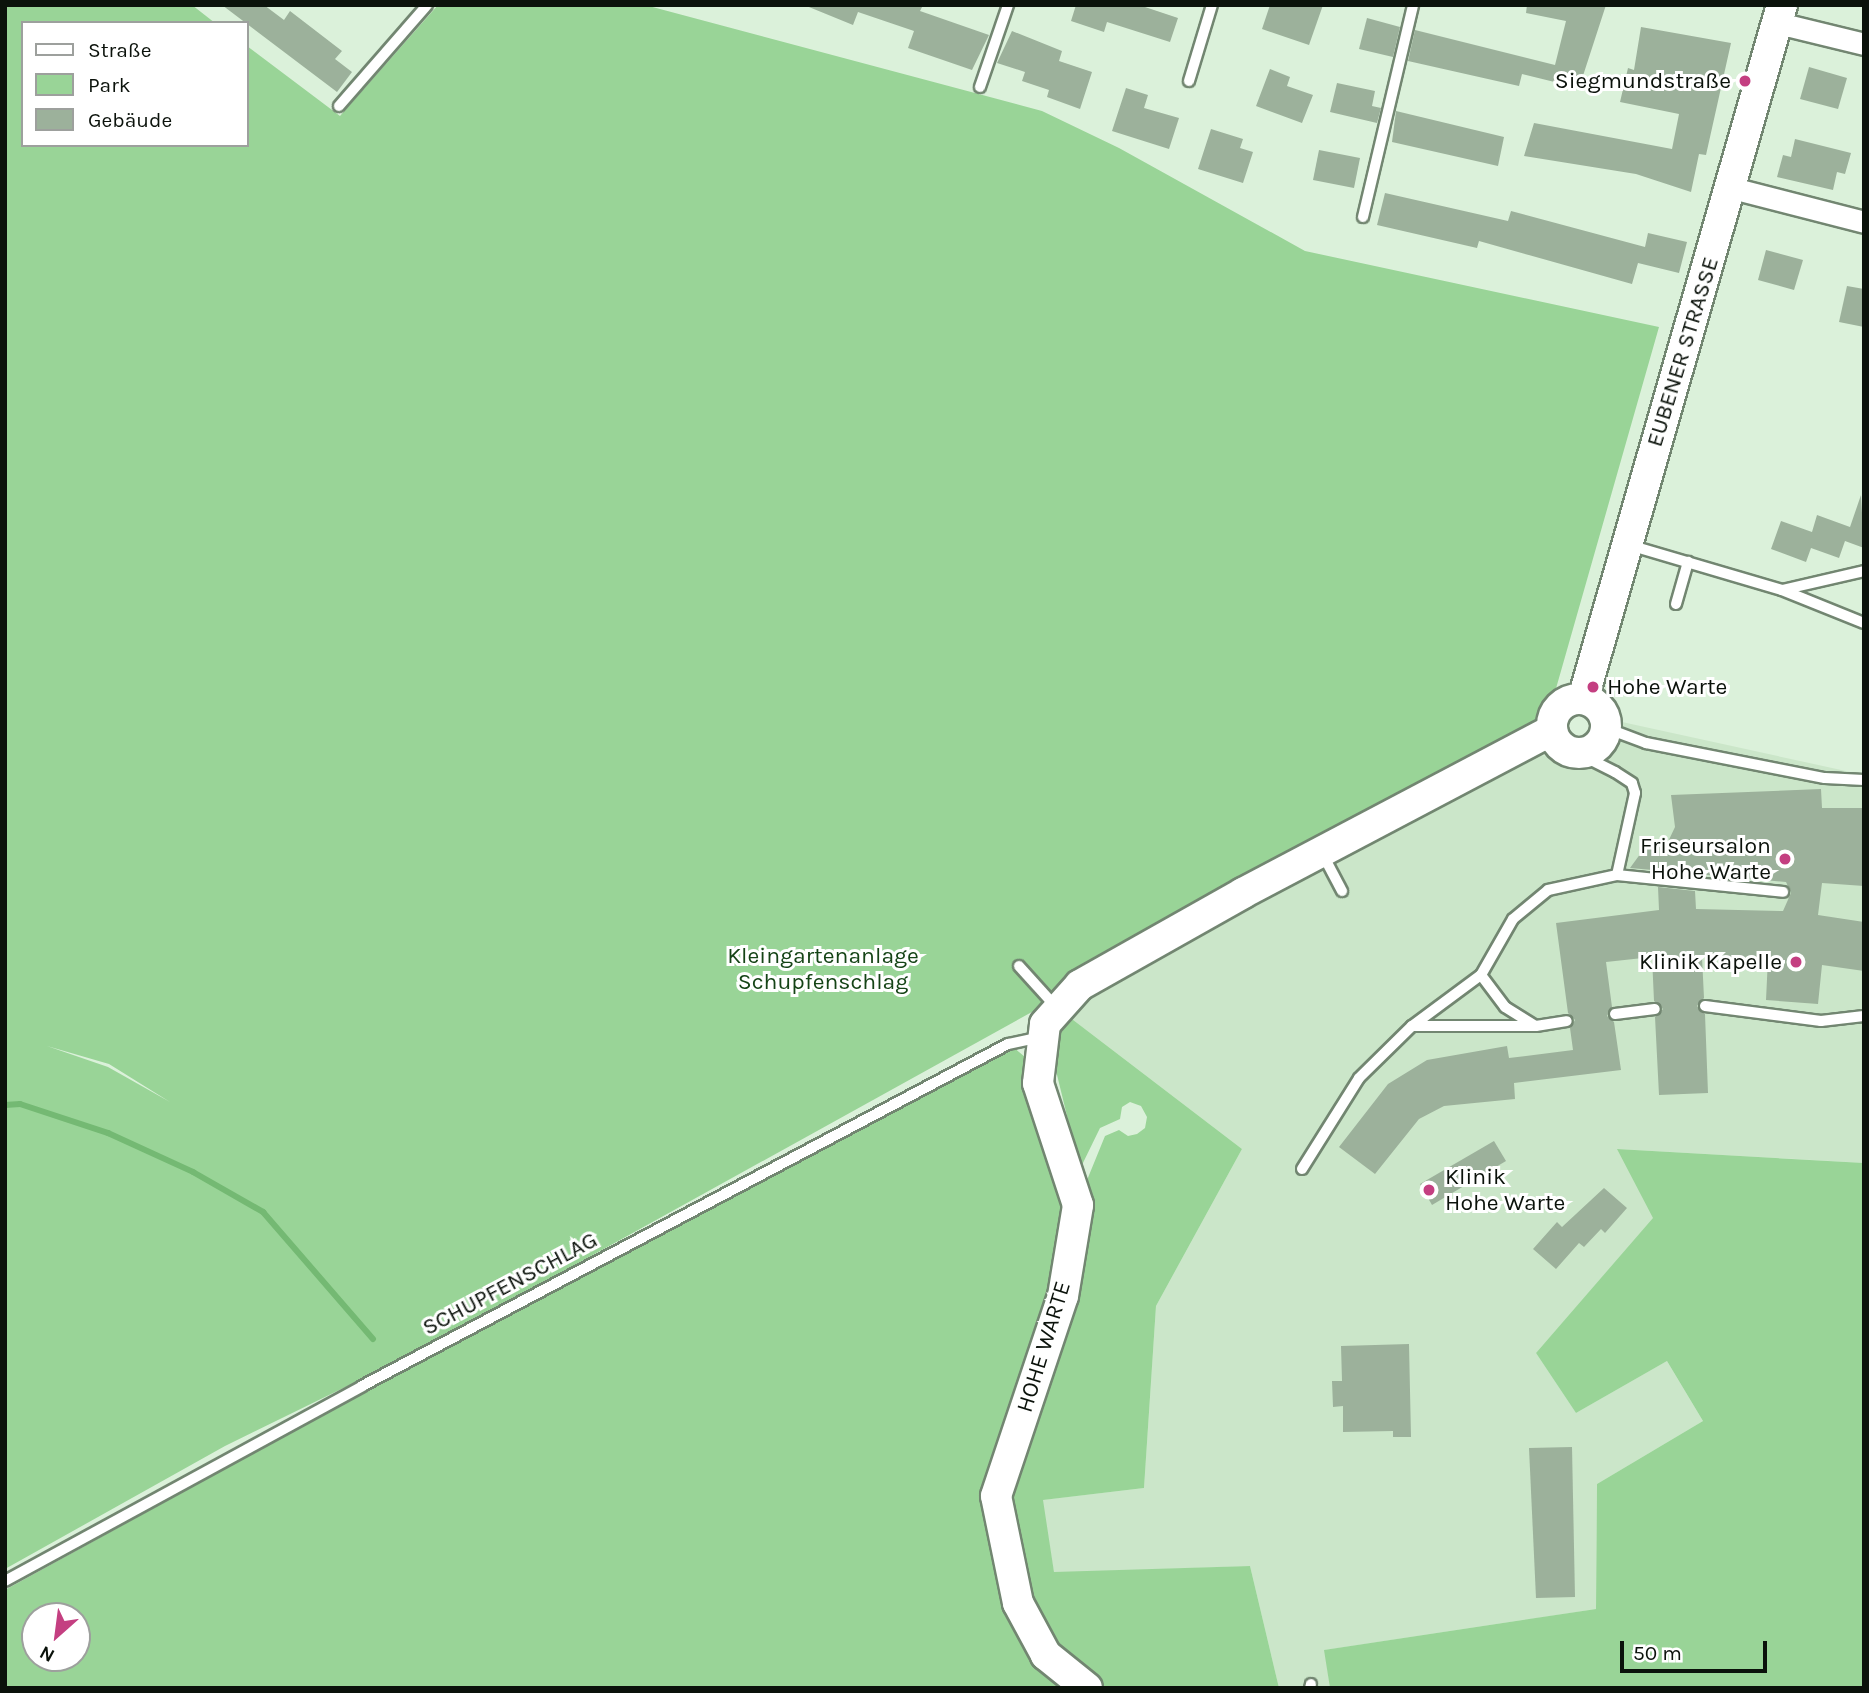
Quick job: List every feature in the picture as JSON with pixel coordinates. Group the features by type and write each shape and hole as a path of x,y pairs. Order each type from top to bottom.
{"street":[{"path":"1780,14 1864,44"},
{"name":"EUBENER STRASSE","path":"1583,699 1780,14"},
{"path":"1732,188 1864,222"},
{"path":"1552,730 1561,747 1579,754 1598,746 1606,728 1600,709 1583,699"},
{"name":"HOHE WARTE","path":"1087,1688 1046,1655 1018,1603 996,1496 1063,1296 1077,1205 1038,1083 1040,1037 1057,1008 1080,985 1321,851 1552,730 1563,704 1583,699"}],"lane":[{"path":"339,106 426,5"},
{"path":"980,87 1008,5"},
{"path":"1189,81 1212,5"},
{"path":"1363,218 1413,5"},
{"path":"1626,545 1782,590 1864,623"},
{"path":"1676,604 1688,562"},
{"path":"1782,590 1864,571"},
{"path":"1606,728 1646,743 1825,778 1864,780"},
{"path":"1579,754 1632,783 1635,793 1617,875"},
{"path":"1321,851 1342,891"},
{"path":"1302,1169 1359,1078 1412,1026 1481,975 1513,919 1549,890 1617,875 1783,892"},
{"path":"1019,966 1057,1008"},
{"path":"1481,975 1505,1007 1536,1026"},
{"path":"1705,1006 1821,1021 1864,1016"},
{"path":"1615,1014 1655,1009"},
{"path":"1412,1026 1536,1026 1567,1021"},
{"name":"SCHUPFENSCHLAG","path":"5,1581 983,1057 1008,1044 1040,1037"}],"shaded area":[{"name":"Klinik Hohe Warte","path":"1622,722 1864,775 1864,1163 1618,1149 1654,1218 1536,1353 1576,1413 1667,1361 1703,1421 1597,1484 1596,1609 1325,1650 1330,1688 1279,1688 1250,1566 1054,1573 1042,1500 1144,1488 1156,1306 1242,1149 1064,1013 1247,901 1539,755 1593,761"}],"green space":[{"name":"Kleingartenanlage Schupfenschlag","path":"5,5 192,5 212,21 21,21 21,147 248,147 248,47 340,116 438,5 645,5 1042,111 1119,148 1305,251 1659,327 1555,692 1552,724 425,1348 225,1446 5,1569","holes":["47,1046 109,1064 170,1102 108,1067"]},
{"path":"1064,1013 1242,1149 1156,1306 1144,1488 1043,1500 1054,1572 1250,1566 1279,1688 1102,1688 1052,1645 1029,1597 1008,1496 1085,1185 1105,1136 1119,1130 1128,1136 1137,1134 1145,1128 1147,1117 1141,1106 1130,1102 1122,1107 1120,1119 1100,1128 1080,1169 1048,1038"},
{"path":"1012,1046 1025,1057 1067,1205 1052,1295 982,1489 1009,1605 1066,1688 5,1688 5,1590 362,1393"},
{"path":"1617,1149 1864,1163 1864,1688 1330,1688 1324,1650 1596,1609 1597,1484 1703,1421 1667,1361 1576,1413 1536,1353 1653,1218"}],"building":[{"path":"222,5 264,5 284,20 290,11 342,51 335,59 352,72 337,92 248,25 248,21 243,21"},
{"path":"804,5 923,5 920,11 989,35 972,70 908,48 914,31 858,12 853,25"},
{"path":"1076,5 1139,5 1178,18 1170,42 1107,22 1104,32 1071,21"},
{"path":"1270,5 1323,5 1309,45 1262,29"},
{"path":"1527,5 1606,5 1579,88 1522,74 1519,86 1408,61 1415,30 1555,65 1566,21 1526,13"},
{"path":"1367,18 1400,27 1393,57 1359,49"},
{"path":"1641,27 1731,43 1706,155 1699,154 1691,192 1636,174 1524,156 1534,123 1672,149 1679,114 1620,102 1628,68 1634,70"},
{"path":"1012,31 1062,51 1059,61 1092,72 1080,109 1047,97 1049,90 1022,81 1025,72 997,63"},
{"path":"1809,67 1847,78 1838,109 1800,99"},
{"path":"1270,69 1290,77 1287,86 1313,95 1302,123 1256,106"},
{"path":"1337,83 1375,91 1372,106 1381,108 1377,123 1330,112"},
{"path":"1126,88 1148,95 1144,108 1179,118 1169,149 1112,131"},
{"path":"1396,111 1504,137 1498,166 1392,142"},
{"path":"1211,129 1243,139 1240,148 1253,152 1243,183 1198,169"},
{"path":"1795,139 1851,153 1845,174 1837,172 1833,190 1777,177 1783,155 1791,157"},
{"path":"1319,150 1360,158 1354,188 1313,180"},
{"path":"1385,193 1508,221 1511,211 1645,247 1648,233 1687,242 1679,273 1638,263 1632,284 1479,241 1477,248 1377,225"},
{"path":"1766,250 1803,260 1794,290 1758,280"},
{"path":"1847,286 1864,289 1864,327 1839,322"},
{"path":"1861,495 1864,548 1845,541 1839,558 1811,548 1806,562 1771,549 1781,521 1812,532 1817,515 1850,527"},
{"path":"1821,789 1822,808 1864,808 1864,886 1822,883 1818,915 1864,922 1864,971 1822,965 1818,1004 1766,1000 1768,958 1702,957 1704,998 1697,1006 1705,1014 1708,1093 1659,1095 1655,1017 1663,1009 1654,1001 1652,957 1606,962 1612,1007 1607,1016 1614,1022 1621,1070 1514,1083 1515,1099 1444,1106 1419,1119 1375,1174 1339,1147 1388,1084 1427,1060 1507,1046 1509,1058 1573,1050 1570,1028 1575,1020 1568,1013 1556,923 1659,910 1658,887 1695,891 1696,909 1783,911 1791,893 1786,882 1630,868 1646,846 1666,846 1675,827 1671,795"},
{"path":"1494,1141 1506,1161 1432,1205 1420,1184"},
{"path":"1604,1188 1627,1208 1605,1233 1601,1229 1584,1247 1579,1243 1556,1269 1533,1249 1557,1222 1562,1227"},
{"path":"1409,1344 1411,1437 1393,1437 1393,1431 1343,1432 1343,1406 1333,1407 1332,1381 1342,1381 1341,1346"},
{"path":"1572,1447 1575,1597 1536,1598 1529,1448"}],"waterway":[{"path":"5,1105 20,1104 108,1133 193,1172 263,1212 373,1339"}],"place":[{"name":"Siegmundstraße","path":"1745,81"},
{"name":"Hohe Warte","path":"1593,687"},
{"name":"Friseursalon Hohe Warte","path":"1785,859"},
{"name":"Klinik Kapelle","path":"1796,962"},
{"name":"Klinik Hohe Warte","path":"1429,1190"}]}
